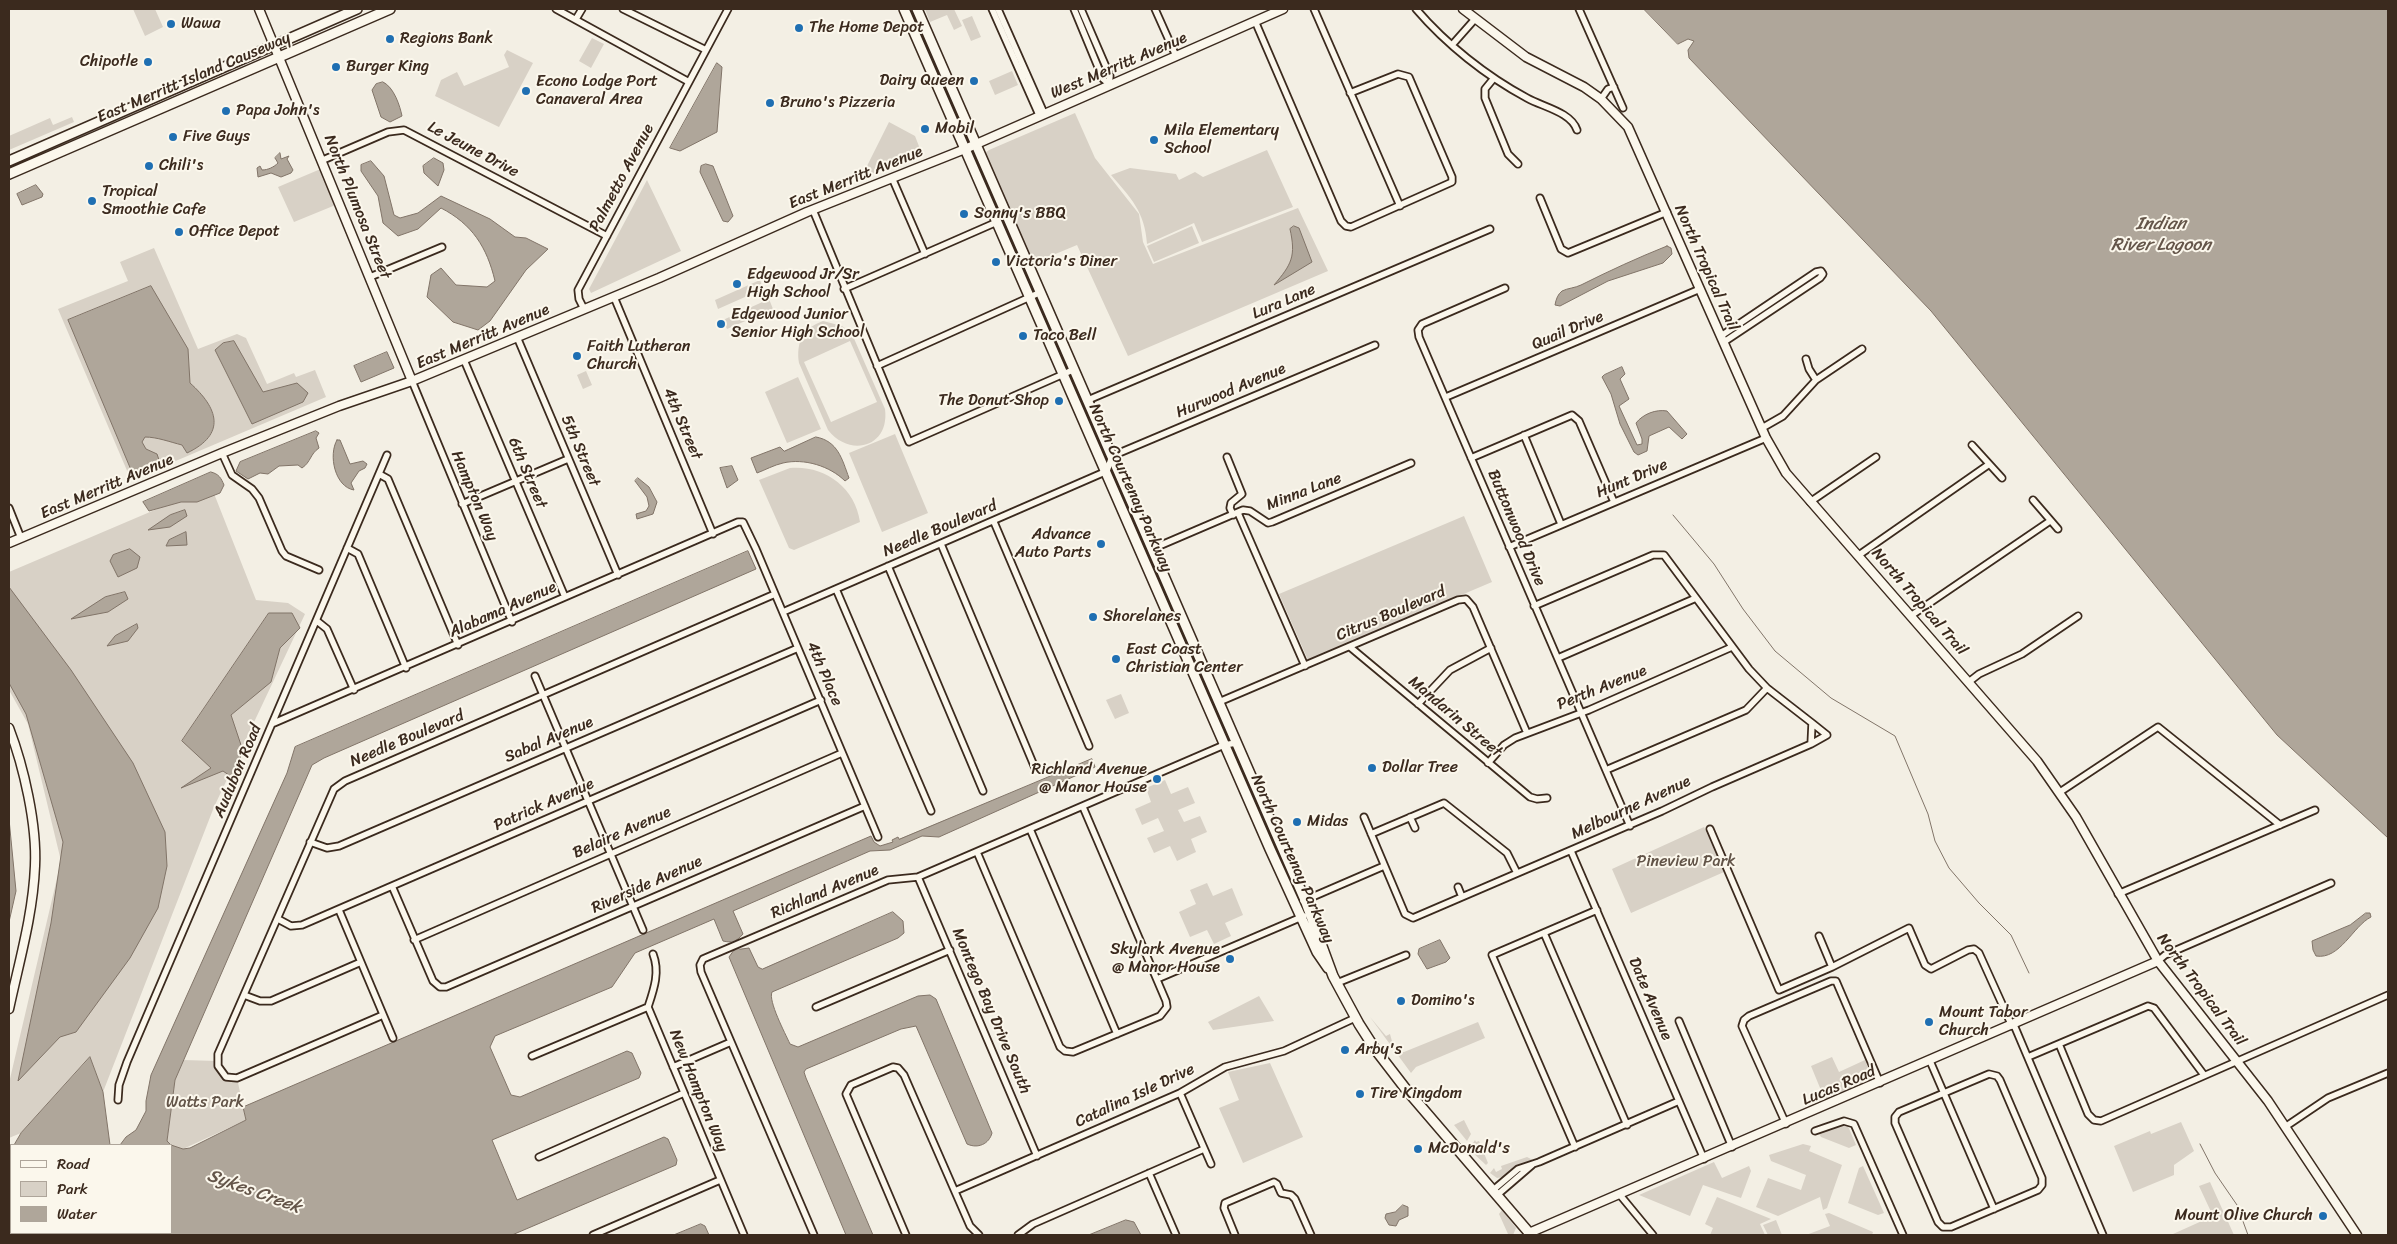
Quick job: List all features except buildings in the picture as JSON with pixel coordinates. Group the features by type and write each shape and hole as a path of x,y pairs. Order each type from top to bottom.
{"main road":[{"name":"East Merritt Island Causeway","path":"9,160 357,9"},
{"name":"East Merritt Island Causeway","path":"9,174 390,9"},
{"name":"North Courtenay Parkway","path":"904,9 1107,471 1300,918 1317,952 1356,1018 1405,1088 1528,1234"},
{"name":"North Courtenay Parkway","path":"917,9 1311,913 1335,980"},
{"path":"920,46 930,56 939,59"},
{"path":"926,61 936,65 946,75"},
{"path":"149,114 150,108 155,102 178,86"},
{"path":"110,130 134,112 137,105"}],"street":[{"name":"North Plumosa Street","path":"259,9 323,160 412,381"},
{"path":"556,9 689,82"},
{"path":"576,19 582,9"},
{"path":"624,9 706,50"},
{"name":"Palmetto Avenue","path":"584,309 578,290 728,9"},
{"path":"992,9 1010,42"},
{"path":"998,9 1041,114"},
{"path":"1074,9 1092,43"},
{"path":"1081,9 1103,79 1109,84"},
{"path":"1155,9 1176,56"},
{"name":"West Merritt Avenue","path":"966,149 1041,114 1283,9"},
{"path":"1314,9 1400,206"},
{"path":"1416,9 1452,46 1494,78 1526,98 1572,120 1577,130"},
{"name":"North Tropical Trail","path":"1463,9 1526,56 1584,87 1601,99 1632,133 1766,438 1786,473 1970,681 2016,735 2060,792 2158,961 2237,1060 2285,1127 2356,1235"},
{"path":"1580,9 1623,108"},
{"path":"1452,46 1475,19"},
{"path":"1255,21 1341,221 1346,226 1351,227 1452,182 1452,177 1409,77 1398,74 1350,93"},
{"path":"1494,78 1485,89 1485,98 1508,154 1518,164"},
{"path":"1601,99 1608,89 1614,87"},
{"name":"Le Jeune Drive","path":"323,160 388,132 404,130 607,236"},
{"name":"East Merritt Avenue","path":"9,544 222,453 339,406 412,381 464,360 812,210 893,180 966,149"},
{"path":"893,180 925,254"},
{"path":"1540,198 1561,249 1568,252 1667,212"},
{"path":"812,210 909,442 1074,370"},
{"path":"844,289 997,222"},
{"name":"Lura Lane","path":"1088,400 1490,229"},
{"path":"370,277 442,247"},
{"path":"1821,271 1823,274 1776,308 1722,339 1772,302 1821,271"},
{"name":"Buttonwood Drive","path":"1505,288 1422,324 1418,330 1419,337 1630,826"},
{"name":"Quail Drive","path":"1446,397 1700,289"},
{"path":"877,366 1041,292"},
{"name":"4th Street","path":"614,296 713,534"},
{"path":"1772,302 1776,308"},
{"name":"5th Street","path":"516,337 618,574"},
{"name":"Hurwood Avenue","path":"1112,456 1375,345"},
{"path":"1762,428 1783,416 1816,380 1862,349"},
{"path":"1806,359 1809,369 1816,380"},
{"name":"6th Street","path":"464,360 565,597"},
{"name":"Hampton Way","path":"412,381 512,622"},
{"path":"1470,458 1569,416 1577,418 1614,502"},
{"path":"1524,435 1561,524"},
{"name":"Hunt Drive","path":"1509,547 1766,438"},
{"path":"1972,445 1988,465 2002,478"},
{"path":"222,453 232,475 252,489 259,498 282,551 286,556 319,570"},
{"name":"Audubon Road","path":"118,1100 119,1085 127,1062 274,723 387,455"},
{"path":"1107,471 1112,456"},
{"path":"1227,457 1242,494 1231,503 1230,508 1235,514 1304,666"},
{"path":"1810,502 1876,458"},
{"path":"462,504 568,459"},
{"name":"Minna Lane","path":"1235,514 1250,511 1264,521 1272,522 1411,463"},
{"path":"1859,555 1988,465"},
{"name":"Needle Boulevard","path":"783,612 994,522 1107,471"},
{"path":"379,474 388,479 458,645"},
{"path":"2033,500 2058,529"},
{"path":"9,508 21,538"},
{"path":"1152,548 1235,514"},
{"path":"1912,615 2050,521"},
{"name":"Alabama Avenue","path":"274,723 406,668 738,522 743,522"},
{"name":"4th Place","path":"743,522 776,594 878,837"},
{"path":"994,522 1088,746"},
{"path":"940,544 1035,768"},
{"path":"347,548 358,554 406,668"},
{"path":"1534,606 1653,555 1660,554 1666,558 1732,647 1767,688 1812,723 1811,744"},
{"path":"888,566 983,791"},
{"path":"836,589 930,811"},
{"name":"Needle Boulevard","path":"384,1014 237,1078 229,1078 221,1072 218,1066 218,1054 330,795 337,786 776,594"},
{"path":"1558,658 1696,598"},
{"name":"Citrus Boulevard","path":"1218,702 1462,599 1466,599 1473,607 1527,733"},
{"path":"1970,681 1979,674 2022,654 2078,616"},
{"path":"317,621 327,629 354,690"},
{"name":"Mandarin Street","path":"1350,646 1530,797 1536,799 1547,798"},
{"name":"Perth Avenue","path":"1488,763 1504,745 1527,733 1732,647"},
{"name":"Sabal Avenue","path":"310,842 327,848 339,846 798,648"},
{"path":"1418,704 1450,670 1491,648"},
{"path":"535,676 643,930"},
{"path":"1606,770 1746,710 1767,688"},
{"name":"Patrick Avenue","path":"278,919 291,926 302,925 820,700"},
{"name":"Melbourne Avenue","path":"1384,866 1405,914 1410,917 1417,917 1630,826 1827,735 1812,723"},
{"path":"2060,792 2158,726 2280,825"},
{"path":"9,728 23,772 35,866 30,914 9,1009"},
{"name":"Richland Avenue","path":"814,1235 730,1042 700,965 703,959 894,878 918,878 1224,744 1236,743"},
{"name":"Belaire Avenue","path":"414,940 842,753"},
{"path":"1371,834 1439,804 1450,805 1507,853 1517,874"},
{"name":"Riverside Avenue","path":"414,940 433,981 440,987 451,986 865,806"},
{"path":"977,852 1060,1046 1065,1052 1073,1052 1118,1034 1160,1016 1167,1004 1083,807"},
{"path":"2118,894 2315,810"},
{"path":"1294,904 1384,866 1364,817"},
{"path":"1410,817 1415,828"},
{"path":"1030,829 1118,1034"},
{"path":"1710,829 1778,990 1832,967 1909,928 1925,965 1931,968 1968,950 1974,949 1979,953 2028,1057 2103,1235"},
{"name":"Date Avenue","path":"1572,851 1704,1159"},
{"name":"Montego Bay Drive South","path":"918,878 1037,1156"},
{"path":"2158,961 2165,955 2331,884"},
{"path":"392,886 414,940"},
{"path":"1458,887 1462,897"},
{"path":"339,910 393,1038"},
{"path":"1574,1147 1492,955 1597,910"},
{"path":"1157,979 1311,913"},
{"path":"1544,933 1627,1124"},
{"path":"1819,936 1832,967"},
{"path":"816,1007 950,950"},
{"path":"532,1056 648,1007 656,985 656,964 653,954"},
{"path":"1335,980 1406,955"},
{"name":"Lucas Road","path":"1528,1234 1786,1124 2158,961"},
{"path":"244,995 260,1001 271,1001 361,962"},
{"path":"1786,1124 1742,1026 1744,1020 1749,1016 1831,981 1836,981 1880,1083"},
{"path":"2059,1044 2088,1114 2094,1120 2106,1119 2388,995"},
{"path":"2028,1057 2148,1006 2154,1008 2204,1075"},
{"name":"New Hampton Way","path":"648,1007 744,1235"},
{"name":"Catalina Isle Drive","path":"955,1191 1180,1093 1225,1068 1284,1051 1356,1018"},
{"path":"1679,1021 1732,1147"},
{"path":"673,1067 730,1042"},
{"path":"1930,1061 1994,1209"},
{"path":"906,1235 846,1094 851,1085 889,1068 898,1068 904,1075 970,1226 979,1235"},
{"path":"2285,1127 2328,1098 2388,1072"},
{"path":"1994,1074 2000,1080 2042,1178 2042,1185 2038,1190 1951,1227 1943,1227 1938,1222 1895,1117 1900,1112 1944,1093 1994,1074"},
{"path":"539,1156 684,1093"},
{"path":"1180,1093 1211,1164"},
{"path":"1494,1193 1518,1168 1534,1164 1679,1102"},
{"path":"1815,1130 1844,1121 1854,1124 1903,1235"},
{"path":"1018,1235 1033,1224 1204,1149"},
{"path":"1149,1173 1176,1235"},
{"path":"593,1235 720,1180"},
{"path":"1234,1235 1224,1208 1225,1203 1274,1182 1281,1193 1291,1195 1295,1199 1312,1235"},
{"path":"1620,1195 1654,1235"}],"green space":[{"path":"133,9 155,9 163,27 145,36"},
{"path":"925,9 954,9 962,26 954,30 947,15 930,22"},
{"path":"972,16 981,37 971,41 962,20"},
{"path":"592,38 604,44 591,68 579,61"},
{"path":"507,50 533,63 499,127 435,96 441,80 457,72 464,86 509,67 504,55"},
{"path":"1012,71 1018,85 995,95 989,81"},
{"path":"1075,113 1095,158 1139,214 1143,242 1153,264 1298,208 1328,271 1128,356 1077,245 1029,265 981,156 989,150"},
{"path":"72,117 74,122 9,150 9,136 50,118 53,125"},
{"path":"889,122 915,136 922,154 866,176 864,172"},
{"path":"1267,150 1293,207 1202,242 1194,223 1147,244 1146,233 1136,206 1111,175 1130,168 1176,174 1179,180 1195,172 1203,177"},
{"path":"323,168 338,204 294,222 278,187"},
{"path":"647,180 681,251 591,293 589,289"},
{"path":"1192,226 1199,243 1154,262 1147,246"},
{"path":"154,248 198,349 237,334 246,338 267,384 294,373 296,377 315,370 326,397 131,480 58,309 128,281 120,262"},
{"path":"760,280 763,289 718,309 715,300"},
{"path":"769,299 773,309 727,329 723,320"},
{"path":"823,321 842,326 852,334 885,409 885,422 881,432 875,440 867,444 857,446 847,444 837,439 828,430 799,363 798,355 802,337 816,324","holes":["850,341 877,402 831,422 804,362"]},
{"path":"586,371 592,385 583,389 577,375"},
{"path":"798,377 821,429 787,443 765,392"},
{"path":"895,434 928,513 882,532 849,453"},
{"path":"790,468 814,470 836,480 852,498 860,522 794,550 789,548 759,480"},
{"path":"211,486 256,600 288,603 305,614 214,807 103,1092 90,1057 21,1133 9,1138 9,1083 61,861 28,724 9,690 9,572"},
{"path":"1464,516 1492,582 1308,660 1279,594"},
{"path":"1121,694 1129,713 1115,719 1106,700"},
{"path":"1165,780 1171,794 1188,787 1195,803 1178,810 1184,822 1200,816 1207,832 1191,839 1196,852 1177,861 1170,846 1154,853 1147,838 1164,831 1158,818 1142,825 1135,809 1151,802 1146,788"},
{"name":"Pineview Park","path":"1704,827 1724,872 1631,913 1612,869"},
{"path":"1207,883 1213,896 1232,888 1243,915 1225,923 1231,936 1214,944 1207,930 1190,937 1179,912 1196,904 1190,890"},
{"path":"1259,996 1274,1021 1213,1030 1208,1022"},
{"path":"1370,1017 1386,1036 1390,1034 1393,1045 1398,1052 1404,1052 1478,1022 1485,1038 1416,1067 1411,1073"},
{"path":"1832,1057 1839,1072 1865,1060 1873,1079 1825,1100 1811,1066"},
{"name":"Watts Park","path":"183,1060 217,1061 221,1072 237,1078 246,1120 183,1149 174,1148 172,1144 167,1142 175,1080"},
{"path":"1270,1063 1303,1137 1243,1163 1219,1108 1239,1100 1228,1072"},
{"path":"1464,1120 1471,1134 1467,1141 1454,1125"},
{"path":"2181,1122 2194,1151 2174,1165 2174,1175 2133,1192 2114,1146 2150,1131 2151,1134"},
{"path":"1840,1124 1848,1126 1856,1145 1849,1148 1821,1137 1818,1132"},
{"path":"1475,1140 1476,1142 1479,1141 1488,1163 1486,1165 1471,1151 1470,1148"},
{"path":"1803,1144 1811,1146 1809,1151 1842,1165 1827,1208 1823,1210 1820,1197 1778,1216 1756,1207 1768,1178 1801,1190 1806,1175 1771,1161 1769,1155"},
{"path":"1527,1157 1533,1160 1515,1167 1503,1177 1497,1178 1490,1173 1494,1168 1496,1172 1502,1169 1501,1166"},
{"path":"1714,1162 1722,1178 1749,1166 1751,1171 1741,1198 1703,1185 1690,1216 1639,1195"},
{"path":"1863,1166 1884,1213 1878,1215 1848,1203 1859,1168"},
{"path":"2210,1182 2234,1235 2174,1235 2213,1216 2199,1186"},
{"path":"1717,1197 1771,1219 1760,1224 1765,1235 1710,1235 1713,1228 1705,1224"},
{"path":"1502,1210 1516,1228 1513,1235 1506,1235 1508,1234 1499,1214"},
{"path":"1829,1213 1873,1232 1872,1235 1806,1235 1830,1226 1825,1214"},
{"path":"1776,1220 1782,1235 1768,1235 1763,1225"}],"water":[{"name":"Indian River Lagoon","path":"1644,9 2388,9 2388,838 2277,735 1931,311 1689,58 1688,50 1694,41 1688,39 1678,44"},
{"path":"717,63 722,67 717,132 680,151 670,148"},
{"path":"383,82 393,92 402,116 390,122 381,117 372,90 376,84"},
{"path":"280,153 281,159 289,156 287,159 293,170 291,173 281,177 271,173 258,177 257,168 260,166 264,170 275,166 278,163 275,158"},
{"path":"434,158 443,163 444,170 438,186 424,173 423,166"},
{"path":"371,161 384,176 394,215 400,218 418,213 441,196 490,219 515,237 526,238 548,249 526,270 490,321 478,330 453,322 427,297 431,275 441,268 456,285 487,287 495,281 483,247 470,229 452,214 441,208 418,229 398,236 383,223 378,196 361,171 361,165"},
{"path":"706,164 713,166 733,216 728,222 723,221 700,172 701,166"},
{"path":"36,185 43,194 42,197 22,205 17,194"},
{"path":"1294,226 1299,228 1312,262 1274,285 1289,265 1293,246 1290,229"},
{"path":"1667,246 1671,248 1672,254 1663,263 1608,281 1560,306 1555,305 1557,297 1562,291 1579,286"},
{"path":"151,286 188,349 190,383 207,402 214,420 213,429 208,438 200,446 187,453 182,445 145,437 142,442 146,449 157,454 159,460 156,465 134,477 68,320"},
{"path":"234,341 263,392 297,383 308,393 303,402 252,424 215,350 223,343"},
{"path":"387,352 394,368 361,382 354,366"},
{"path":"1622,367 1625,374 1620,379 1629,399 1619,406 1637,445 1642,444 1642,439 1636,423 1646,415 1658,411 1667,411 1687,434 1682,439 1669,427 1649,436 1647,451 1638,455 1634,452 1620,424 1611,394 1602,377"},
{"path":"316,431 319,433 316,438 319,448 302,468 298,465 279,466 268,474 260,473 248,479 236,471 240,462"},
{"path":"816,437 829,442 838,452 849,478 845,481 824,467 799,462 780,464 757,473 751,458 780,447 784,451"},
{"path":"337,440 340,440 350,464 363,461 367,464 365,468 359,471 351,483 354,490 347,488 342,483 335,470 333,454"},
{"path":"732,466 738,480 727,488 720,468"},
{"path":"211,472 219,477 224,485 220,493 197,502 181,502 149,511 143,502"},
{"path":"638,478 649,487 657,502 653,514 637,519 636,514 646,511 649,506 647,497 635,481"},
{"path":"185,510 187,516 170,527 148,530 170,515"},
{"path":"186,532 187,545 166,546 169,540"},
{"path":"130,549 140,557 137,568 118,577 110,561 113,555"},
{"path":"748,551 756,569 324,758 312,765 175,1080 167,1141 170,1144 121,1144 126,1137 136,1130 146,1111 151,1075 287,773 295,747"},
{"path":"9,587 71,670 133,763 165,832 167,866 158,908 130,958 76,1032 60,1037 18,1081 51,923 63,842 26,714 9,683"},
{"path":"125,592 128,599 108,612 71,619 105,597"},
{"path":"269,613 292,613 300,628 280,648 271,682 231,715 242,748 236,780 223,771 181,788 211,768 182,741"},
{"path":"137,624 138,628 128,641 107,646 115,636"},
{"name":"Sykes Creek","path":"1092,759 1095,767 939,837 922,836 890,850 870,851 733,911 743,934 734,941 723,941 714,919 635,953 612,987 495,1036 490,1047 511,1095 520,1097 627,1051 632,1053 641,1073 639,1078 492,1140 517,1200 664,1137 668,1139 677,1160 676,1165 512,1235 116,1235 172,1234 172,1145 183,1149 190,1148 246,1120 243,1107 871,836 874,842 880,846 893,842 892,840 898,837 899,839"},
{"path":"9,819 16,891 9,922"},
{"path":"893,912 903,921 904,933 898,938 772,992 772,1002 781,1025 790,1044 798,1047 918,996 930,995 936,999 992,1133 986,1143 979,1146 967,1144 916,1026 901,1029 806,1069 804,1072 806,1078 873,1235 846,1235 729,957 734,950 749,948 758,967 762,969"},
{"path":"2366,913 2370,913 2371,917 2364,921 2339,948 2325,956 2316,956 2312,941 2350,925"},
{"path":"1440,940 1450,958 1446,962 1427,969 1418,954 1419,949"},
{"path":"90,1057 103,1092 110,1144 15,1144 21,1133"},
{"path":"10,1152 10,1234 95,1235 9,1235"},
{"path":"1403,1205 1408,1207 1408,1216 1399,1220 1396,1226 1389,1225 1385,1218 1386,1214 1395,1212"},
{"path":"1126,1220 1134,1222 1141,1235 1089,1235"},
{"path":"701,1224 705,1226 709,1235 674,1235"}],"waterway":[{"path":"1673,515 1714,564 1743,609 1775,651 1831,698 1895,736 1928,814 1935,841 1949,868 1979,903 2011,935 2029,973"},
{"path":"734,942 737,949"},
{"path":"2200,1144 2215,1173 2237,1205 2248,1235"}],"place":[{"name":"Wawa","path":"171,24"},
{"name":"The Home Depot","path":"799,28"},
{"name":"Regions Bank","path":"390,39"},
{"name":"Chipotle","path":"148,62"},
{"name":"Burger King","path":"336,67"},
{"name":"Dairy Queen","path":"974,81"},
{"name":"Econo Lodge Port Canaveral Area","path":"526,91"},
{"name":"Bruno's Pizzeria","path":"770,103"},
{"name":"Papa John's","path":"226,111"},
{"name":"Mobil","path":"925,129"},
{"name":"Five Guys","path":"173,137"},
{"name":"Mila Elementary School","path":"1154,140"},
{"name":"Chili's","path":"149,166"},
{"name":"Tropical Smoothie Cafe","path":"92,201"},
{"name":"Sonny's BBQ","path":"964,214"},
{"name":"Office Depot","path":"179,232"},
{"name":"Victoria's Diner","path":"996,262"},
{"name":"Edgewood Jr/Sr High School","path":"737,284"},
{"name":"Edgewood Junior Senior High School","path":"721,324"},
{"name":"Taco Bell","path":"1023,336"},
{"name":"Faith Lutheran Church","path":"577,356"},
{"name":"The Donut Shop","path":"1059,401"},
{"name":"Advance Auto Parts","path":"1101,544"},
{"name":"Shorelanes","path":"1093,617"},
{"name":"East Coast Christian Center","path":"1116,659"},
{"name":"Dollar Tree","path":"1372,768"},
{"name":"Richland Avenue @ Manor House","path":"1157,779"},
{"name":"Midas","path":"1297,822"},
{"name":"Skylark Avenue @ Manor House","path":"1230,959"},
{"name":"Domino's","path":"1401,1001"},
{"name":"Mount Tabor Church","path":"1929,1022"},
{"name":"Arby's","path":"1345,1050"},
{"name":"Tire Kingdom","path":"1360,1094"},
{"name":"McDonald's","path":"1418,1149"},
{"name":"Mount Olive Church","path":"2323,1216"}]}
